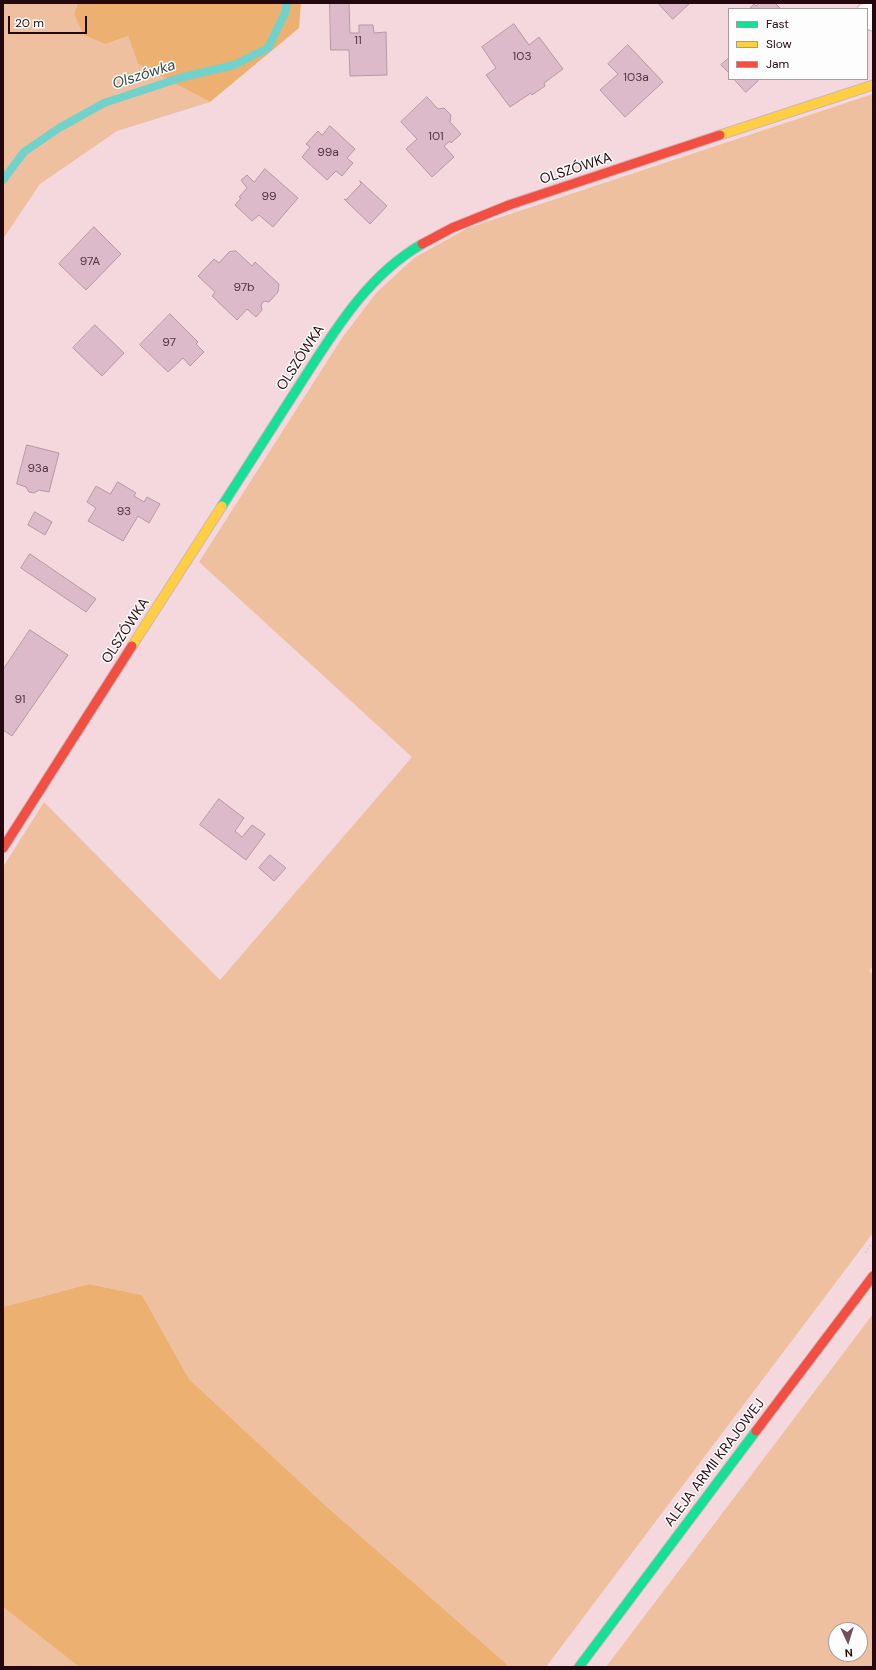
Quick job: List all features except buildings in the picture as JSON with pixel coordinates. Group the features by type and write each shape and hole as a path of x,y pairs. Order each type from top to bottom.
{"street":[{"name":"OLSZÓWKA","path":"3,848 321,351 369,286 386,270 435,236 465,222 873,85"},
{"name":"ALEJA ARMII KRAJOWEJ","path":"579,1667 873,1276"}],"shaded area":[{"path":"3,3 78,3 74,14 106,44 128,36 138,64 210,102 117,131 40,184 3,239"},
{"path":"78,3 301,3 299,28 210,102 138,64 128,36 106,44 84,35 74,14"},
{"path":"873,94 873,966 869,971 873,974 873,1233 546,1667 510,1667 326,1506 189,1379 142,1295 89,1284 3,1307 3,867 44,802 220,980 412,757 199,562 342,338 376,293 414,258 468,228"},
{"path":"89,1284 142,1295 189,1379 326,1506 510,1667 79,1667 3,1607 3,1307"},
{"path":"873,1314 873,1667 606,1667"},
{"path":"3,1607 79,1667 3,1667"}],"waterway":[{"name":"Olszówka","path":"3,180 24,152 59,128 104,103 183,77 234,65 268,48 285,13 287,3"}],"traffic: fast":[{"path":"222,506 323,348 351,309 383,273 402,257 422,244"},
{"path":"579,1667 756,1431"}],"traffic: slow":[{"path":"720,135 873,85"},
{"path":"132,646 222,506"}],"traffic: jam":[{"path":"422,244 452,228 509,205 720,135"},
{"path":"3,848 132,646"},
{"path":"756,1431 873,1276"}]}
